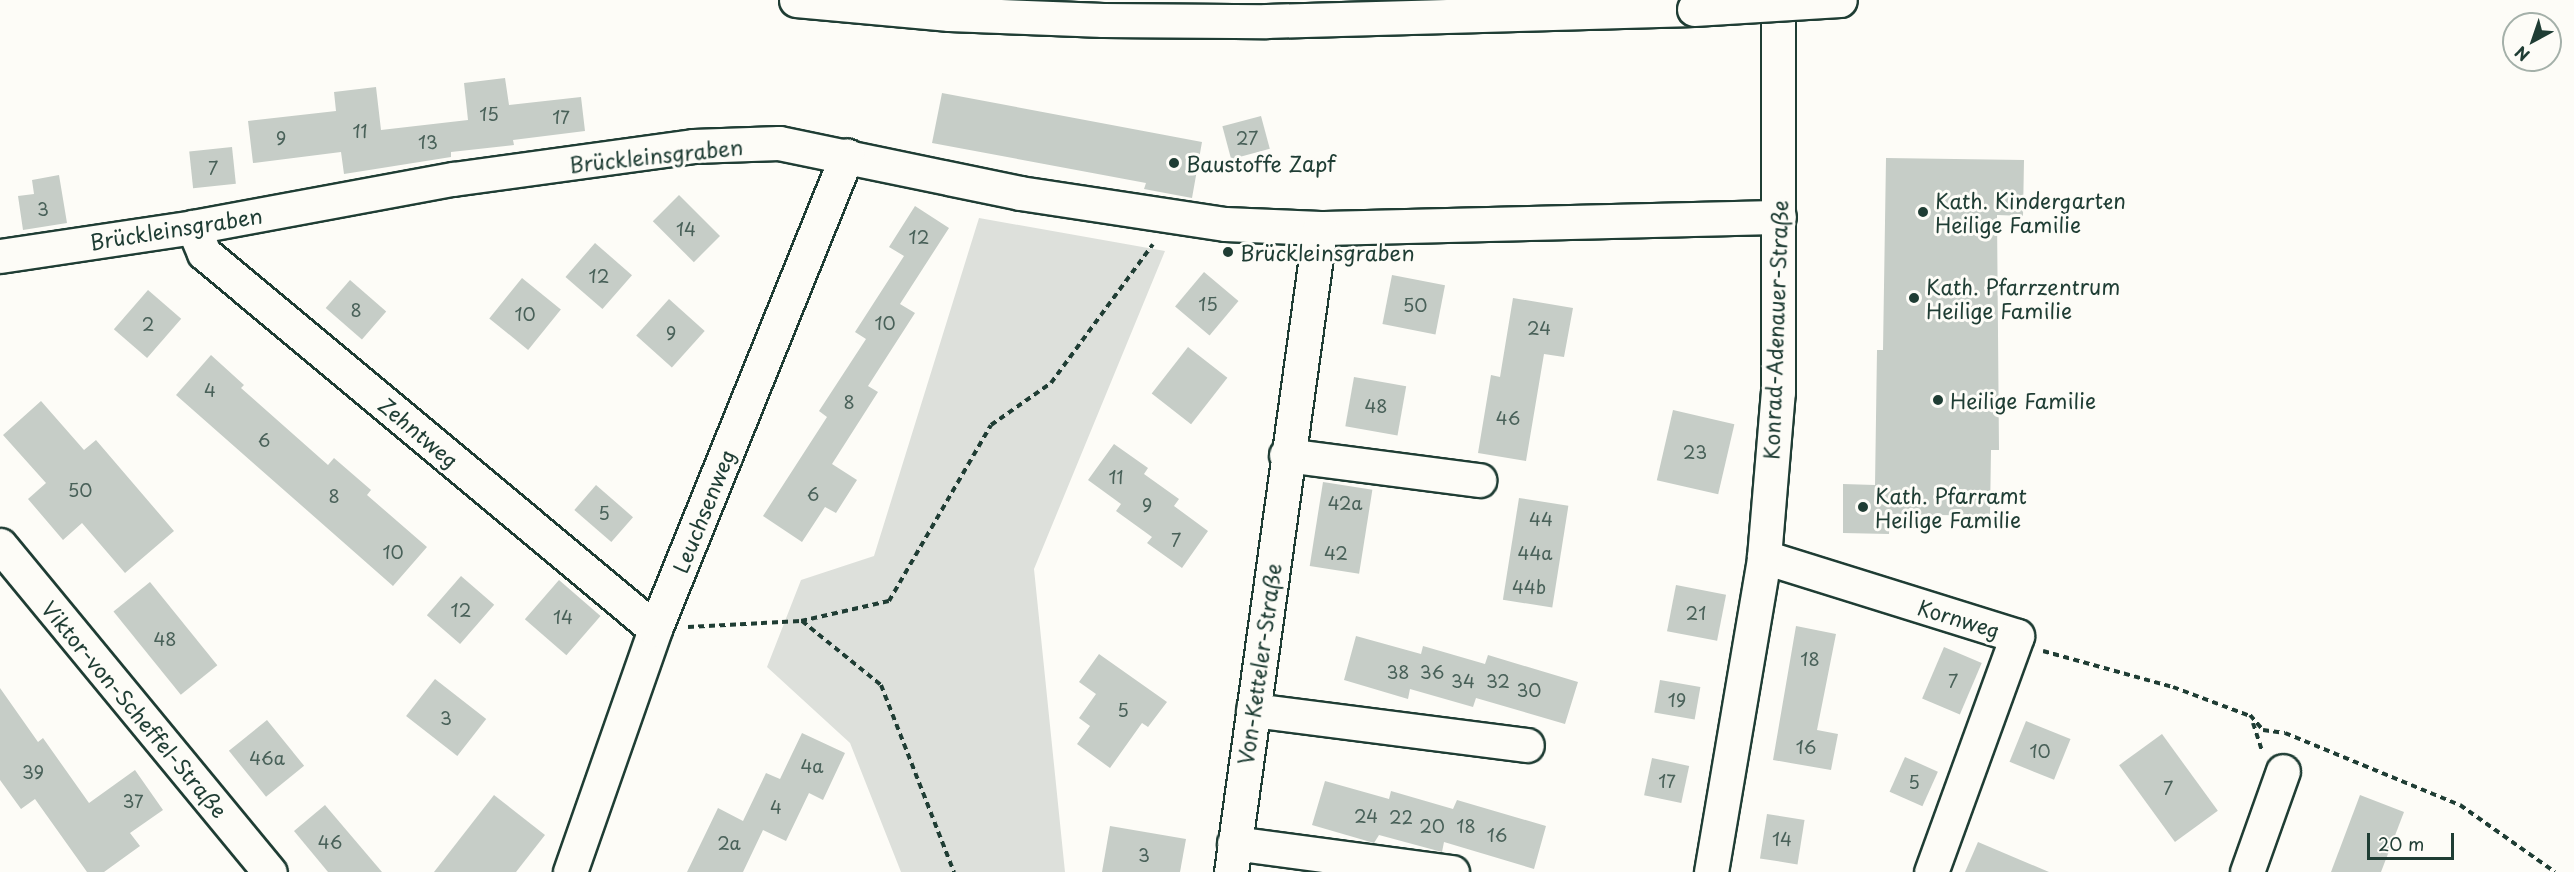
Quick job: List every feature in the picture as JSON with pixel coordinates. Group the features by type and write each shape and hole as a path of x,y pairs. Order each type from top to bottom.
{"main road":[{"path":"796,0 949,14 1103,20 1266,21 1694,9 1840,0"},
{"name":"Konrad-Adenauer-Straße","path":"1711,872 1764,557 1778,392 1778,0"},
{"name":"Brückleinsgraben","path":"0,256 193,227 453,179 693,146 779,144 847,154 1020,193 1171,219 1320,228 1779,217"},
{"name":"Leuchsenweg","path":"570,872 655,629 847,154"},
{"name":"Zehntweg","path":"193,227 204,253 655,629"},
{"name":"Von-Ketteler-Straße","path":"1232,857 1286,455 1320,228"},
{"path":"1286,455 1479,480"},
{"name":"Viktor-von-Scheffel-Straße","path":"0,545 270,872"},
{"name":"Kornweg","path":"1764,557 2018,636 1931,872"},
{"path":"1253,710 1527,745"},
{"path":"2247,872 2283,771"},
{"path":"1232,857 1452,872"}],"path":[{"path":"655,629 801,621 889,601 991,425 1051,383 1171,219"},
{"path":"801,621 881,685 954,872"},
{"path":"2015,643 2173,687 2250,715 2263,730 2285,733 2460,805 2555,872"},
{"path":"2250,715 2264,758 2283,771"}],"shaded area":[{"path":"979,218 1165,251 1034,569 1065,872 901,872 850,743 767,667 801,580 874,556"}],"building":[{"path":"505,78 509,105 581,97 585,131 513,140 514,145 451,152 451,157 344,174 341,152 253,163 248,121 336,111 334,92 376,87 381,130 468,120 464,83"},
{"path":"942,93 1202,142 1192,198 1144,189 1146,183 932,143"},
{"path":"1261,116 1270,149 1231,159 1222,126"},
{"path":"232,147 236,184 193,188 189,151"},
{"path":"1886,158 2024,160 2023,216 1997,215 1999,450 1991,450 1990,516 1890,514 1889,534 1843,533 1843,484 1875,485 1877,350 1883,350"},
{"path":"59,175 67,223 23,230 18,196 34,194 32,180"},
{"path":"679,195 720,236 694,262 653,221"},
{"path":"915,206 949,228 900,304 915,313 868,386 878,392 832,464 857,480 836,513 825,507 802,542 763,516 827,417 819,411 866,339 855,332 904,256 889,247"},
{"path":"595,243 632,275 602,309 565,277"},
{"path":"1204,272 1238,301 1210,335 1175,306"},
{"path":"1392,275 1445,285 1435,334 1382,324"},
{"path":"522,278 561,309 528,350 489,318"},
{"path":"350,280 386,311 362,339 326,308"},
{"path":"148,290 181,319 147,358 114,329"},
{"path":"1513,298 1573,308 1564,357 1544,354 1526,461 1478,453 1491,375 1500,377"},
{"path":"669,299 705,331 672,368 636,335"},
{"path":"1188,347 1227,378 1191,424 1152,393"},
{"path":"211,355 244,385 241,388 328,465 334,458 371,490 367,495 427,547 393,586 176,395"},
{"path":"1354,377 1406,386 1398,435 1345,426"},
{"path":"41,401 84,450 96,440 174,531 125,573 82,523 63,540 28,499 46,483 3,435"},
{"path":"1673,410 1734,424 1718,494 1657,480"},
{"path":"1114,444 1148,468 1144,474 1179,499 1174,506 1208,531 1182,568 1147,543 1152,537 1116,511 1121,504 1088,480"},
{"path":"1323,482 1372,490 1359,574 1310,566"},
{"path":"596,485 633,517 611,542 574,510"},
{"path":"1519,498 1568,506 1552,608 1503,600"},
{"path":"461,576 494,605 460,644 427,615"},
{"path":"559,580 601,616 566,655 525,619"},
{"path":"150,582 217,665 181,695 113,612"},
{"path":"1676,585 1726,595 1717,641 1667,631"},
{"path":"1796,626 1836,634 1817,730 1838,734 1831,770 1773,760"},
{"path":"1356,636 1421,654 1423,646 1485,664 1488,655 1578,682 1565,724 1476,698 1473,707 1410,689 1408,699 1344,680"},
{"path":"1944,647 1982,663 1960,715 1922,699"},
{"path":"1099,654 1167,702 1148,727 1142,723 1110,768 1077,744 1090,726 1079,718 1096,694 1079,682"},
{"path":"435,679 486,719 457,756 406,716"},
{"path":"1660,680 1700,687 1695,720 1654,712"},
{"path":"0,688 38,742 43,738 89,803 135,770 163,810 130,833 140,846 104,872 87,872 35,799 21,809 0,780"},
{"path":"267,720 304,766 266,797 229,751"},
{"path":"2026,721 2071,739 2054,780 2010,762"},
{"path":"802,733 845,753 823,800 809,793 786,841 763,830 743,872 687,872 718,808 743,821 766,773 780,779"},
{"path":"2162,734 2218,811 2175,842 2119,765"},
{"path":"1905,757 1938,772 1922,806 1890,792"},
{"path":"1652,758 1689,766 1681,803 1644,795"},
{"path":"1325,781 1389,799 1391,791 1453,809 1457,800 1546,826 1534,869 1444,842 1442,852 1379,835 1374,843 1312,825"},
{"path":"494,795 545,835 516,872 434,872"},
{"path":"2360,795 2404,812 2381,872 2331,872"},
{"path":"325,805 382,872 328,872 294,831"},
{"path":"1767,814 1805,820 1797,864 1760,858"},
{"path":"1110,826 1186,839 1180,872 1102,872"},
{"path":"1978,842 2049,872 1965,872"}],"place":[{"name":"Baustoffe Zapf","path":"1174,163"},
{"name":"Kath. Kindergarten Heilige Familie","path":"1923,212"},
{"name":"Brückleinsgraben","path":"1228,252"},
{"name":"Kath. Pfarrzentrum Heilige Familie","path":"1914,298"},
{"name":"Heilige Familie","path":"1938,400"},
{"name":"Kath. Pfarramt Heilige Familie","path":"1863,507"}]}
